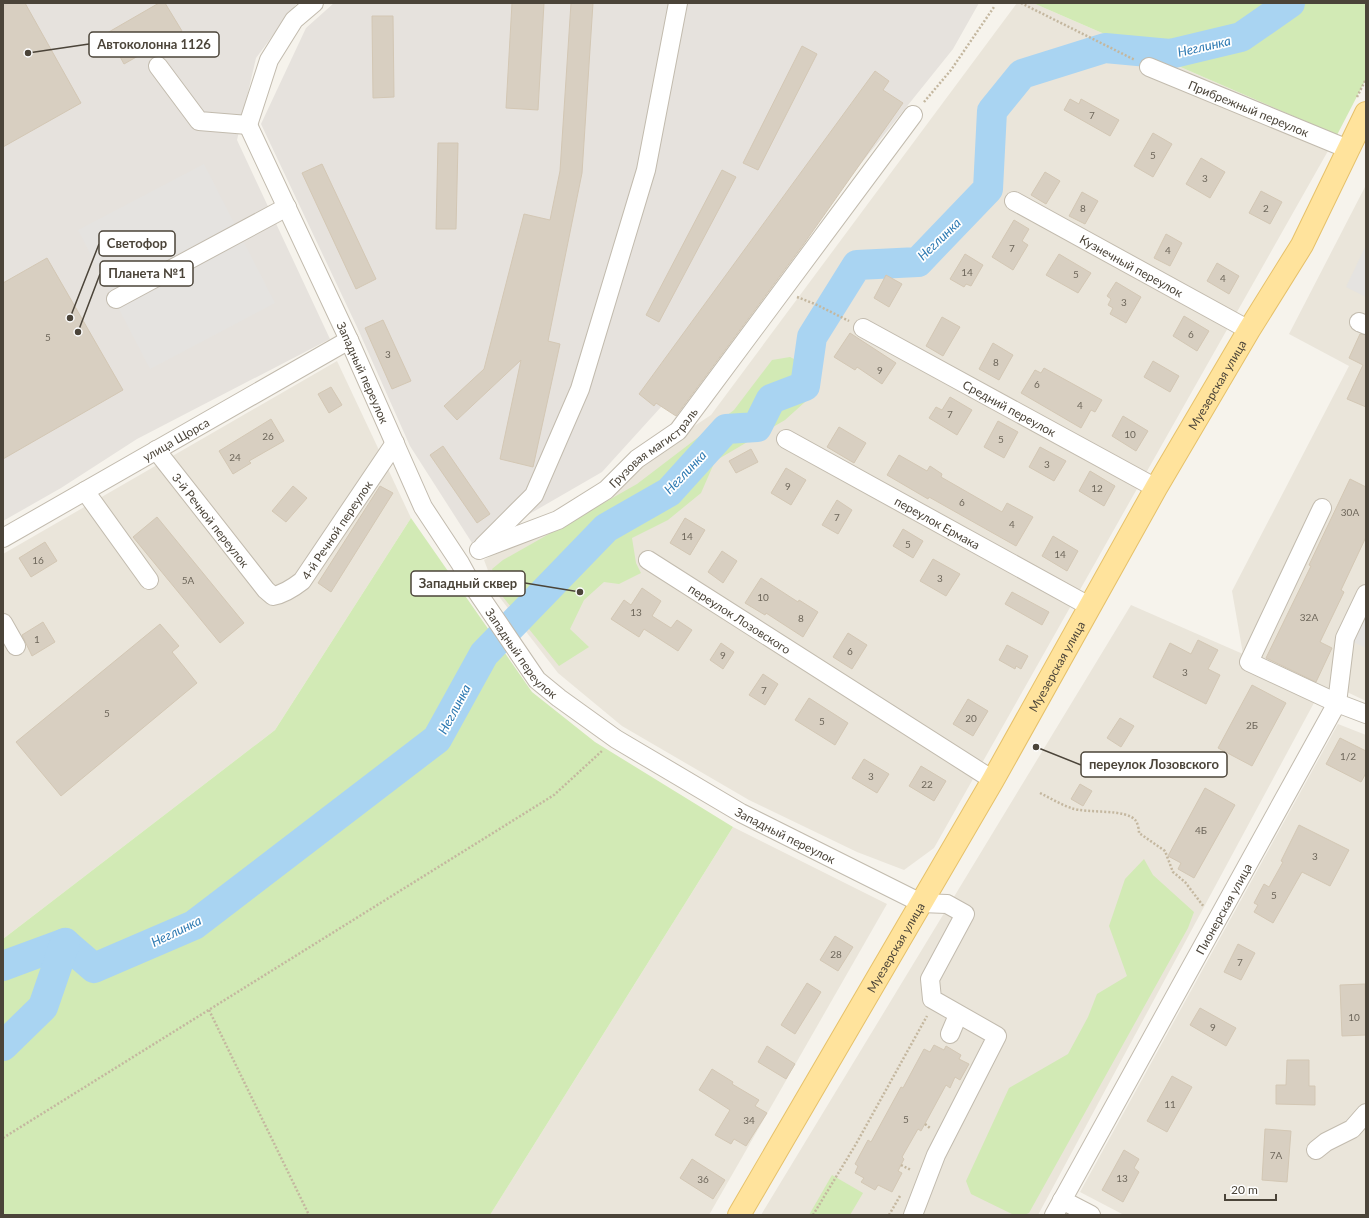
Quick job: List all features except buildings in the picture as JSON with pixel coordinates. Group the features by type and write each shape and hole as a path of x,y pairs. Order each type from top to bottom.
{"main road":[{"name":"Муезерская улица","path":"739,1215 993,780 1156,488 1248,330 1302,244 1366,114"}],"street":[{"path":"158,66 199,121 248,125 269,60 294,20 314,3"},
{"path":"460,563 480,550 534,495 580,389 646,170 678,3"},
{"name":"Прибрежный переулок","path":"1142,64 1348,149"},
{"name":"Грузовая магистраль","path":"480,550 558,520 606,490 637,459 678,431 913,115"},
{"name":"Западный переулок","path":"248,125 288,207 424,507 471,583 537,680 559,698 616,739 742,812 922,903"},
{"name":"Кузнечный переулок","path":"1014,201 1248,330"},
{"path":"116,299 288,207"},
{"name":"Средний переулок","path":"863,328 1156,488"},
{"name":"улица Щорса","path":"3,538 348,340"},
{"name":"переулок Ермака","path":"786,439 1089,606"},
{"name":"4-й Речной переулок","path":"266,590 273,596 294,588 302,581 395,443"},
{"name":"3-й Речной переулок","path":"156,450 266,590"},
{"path":"85,490 149,580"},
{"path":"1322,508 1249,662 1337,703 1366,714"},
{"name":"переулок Лозовского","path":"648,560 993,780"},
{"name":"Пионерская улица","path":"1058,1207 1337,703 1345,638 1366,594"},
{"path":"3,623 16,646"},
{"path":"913,1215 936,1155 997,1036 932,1000 930,979 965,914 947,904 922,903"},
{"path":"950,1034 958,1015"},
{"path":"1316,1150 1326,1142 1352,1129 1366,1113"},
{"path":"1058,1207 1091,1215"}],"path":[{"path":"1021,3 1142,64"},
{"path":"913,115 951,70 994,8"},
{"path":"815,304 837,315"},
{"path":"3,1138 554,795 616,739"},
{"path":"1040,793 1071,808 1088,812 1107,811 1130,816 1137,822 1139,833 1165,851 1173,872 1185,882 1216,922"},
{"path":"813,1215 856,1144 935,1001"},
{"path":"209,1010 309,1215"},
{"path":"925,1124 930,1128"},
{"path":"901,1165 912,1171"}],"shaded area":[{"path":"3,3 297,3 256,58 237,140 330,339 137,439 61,488 3,521"},
{"path":"334,3 979,3 953,49 700,364 602,472 474,546 410,446 357,327 261,124 306,28"},
{"path":"1017,3 1033,3 1337,135 934,848 904,870 857,852 749,800 622,726 558,673 497,594 484,560 611,481 711,415"},
{"path":"204,164 275,303 150,369 78,230"},
{"path":"1366,185 1366,701 1347,692 1322,688 1038,1215 761,1215 1131,605 1243,654 1232,591 1349,366 1289,334"},
{"path":"1366,245 1366,297 1346,287"},
{"path":"337,361 411,518 275,730 3,939 3,554"},
{"path":"1366,594 1366,648 1345,638"},
{"path":"1338,724 1366,735 1366,1215 1124,1215 1080,1192"},
{"path":"733,827 887,904 709,1215 490,1215"}],"green space":[{"path":"1033,3 1366,3 1366,79 1337,135"},
{"path":"790,357 800,362 815,393 785,420 715,461 701,493 668,520 632,538 636,563 641,573 619,584 604,582 584,600 570,629 589,647 559,666 503,597 492,569 503,560 637,484 734,410 772,360"},
{"path":"411,518 532,692 595,742 733,827 490,1215 3,1215 3,939 275,730"},
{"path":"1144,859 1153,875 1194,912 1188,928 1029,1213 1024,1215 1014,1215 971,1194 966,1181 1009,1088 1068,1054 1088,1017 1097,994 1127,976 1109,926 1125,879"},
{"path":"832,1175 863,1193 850,1215 809,1215"}],"waterway":[{"name":"Неглинка","path":"3,966 65,943 94,968 194,925 437,739 484,654 606,528 669,492 726,429 757,427 771,399 805,386 812,337 857,265 918,262 988,189 992,111 1022,74 1105,48 1170,54 1241,37 1290,3"},
{"path":"3,1046 43,1007 65,943"}],"place":[{"name":"Автоколонна 1126","path":"28,53"},
{"name":"Светофор","path":"70,318"},
{"name":"Планета №1","path":"78,332"},
{"name":"Западный сквер","path":"580,592"},
{"name":"переулок Лозовского","path":"1036,747"}]}
